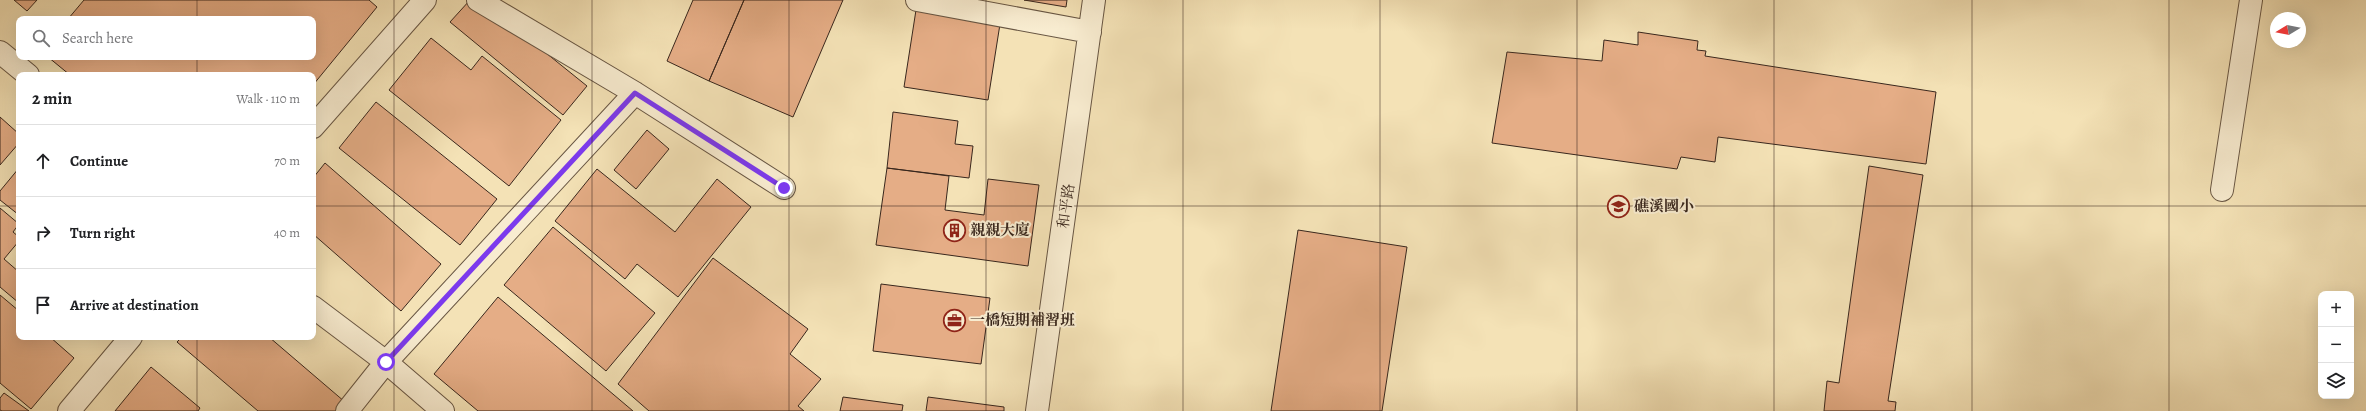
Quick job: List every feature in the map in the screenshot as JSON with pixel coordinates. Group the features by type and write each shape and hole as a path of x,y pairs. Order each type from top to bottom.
{"street":[{"path":"316,123 425,0"},
{"path":"478,0 635,93 784,188"},
{"path":"917,0 1090,32"},
{"name":"和平路","path":"1037,411 1094,0"},
{"path":"2222,190 2251,0"},
{"path":"0,52 24,72"},
{"path":"347,411 386,362 635,93"},
{"path":"316,309 386,362 444,411"},
{"path":"69,411 128,340"}],"building":[{"path":"14,0 37,0 27,11"},
{"path":"84,0 369,0 377,7 316,81 316,72 66,72 52,60 316,60 316,16 71,16"},
{"path":"470,0 515,28 587,86 563,115 450,22"},
{"path":"693,0 744,0 709,81 667,61"},
{"path":"744,0 843,0 793,117 709,81"},
{"path":"1024,0 1067,0 1066,7"},
{"path":"916,10 1000,24 988,100 904,87"},
{"path":"1638,32 1698,41 1697,50 1706,51 1705,56 1936,92 1926,164 1718,137 1715,162 1681,157 1677,169 1492,143 1507,52 1602,61 1604,40 1638,45"},
{"path":"431,38 471,70 482,56 561,120 509,186 389,90"},
{"path":"376,102 497,199 460,245 339,148"},
{"path":"893,112 958,121 955,144 973,146 969,178 887,168"},
{"path":"0,117 16,131 16,146 0,165"},
{"path":"647,130 669,149 636,189 614,170"},
{"path":"325,163 441,264 401,311 316,237 316,174"},
{"path":"1869,166 1923,175 1888,401 1896,402 1895,411 1824,411 1827,381 1839,383"},
{"name":"親親大廈","path":"887,168 949,176 945,210 984,215 988,179 1039,185 1028,266 876,245"},
{"path":"597,169 675,232 717,179 751,207 678,297 637,264 625,279 555,221"},
{"path":"16,172 16,213 0,200 0,191"},
{"path":"0,208 16,221 16,228 13,232 16,234 16,245 4,259 16,269 16,300 0,287"},
{"path":"553,227 655,313 606,371 504,285"},
{"path":"1298,230 1407,247 1382,411 1271,411"},
{"path":"713,258 808,329 790,354 821,379 798,406 804,411 649,411 618,384"},
{"path":"881,284 990,298 981,364 873,351"},
{"path":"0,295 16,308 16,340 53,340 74,358 31,409 0,383"},
{"path":"498,297 633,411 478,411 434,374"},
{"path":"179,340 273,340 345,402 337,411 258,411 177,342"},
{"path":"151,367 200,408 198,411 115,411"},
{"path":"4,393 29,411 0,410 0,398"},
{"path":"843,397 903,405 902,411 840,411"},
{"path":"928,397 1004,407 1004,411 926,411"}],"place":[{"name":"礁溪國小","path":"1619,206"},
{"name":"親親大廈","path":"955,230"},
{"name":"一橋短期補習班","path":"955,320"}],"route":[{"path":"386,362 635,93 784,188"}]}
